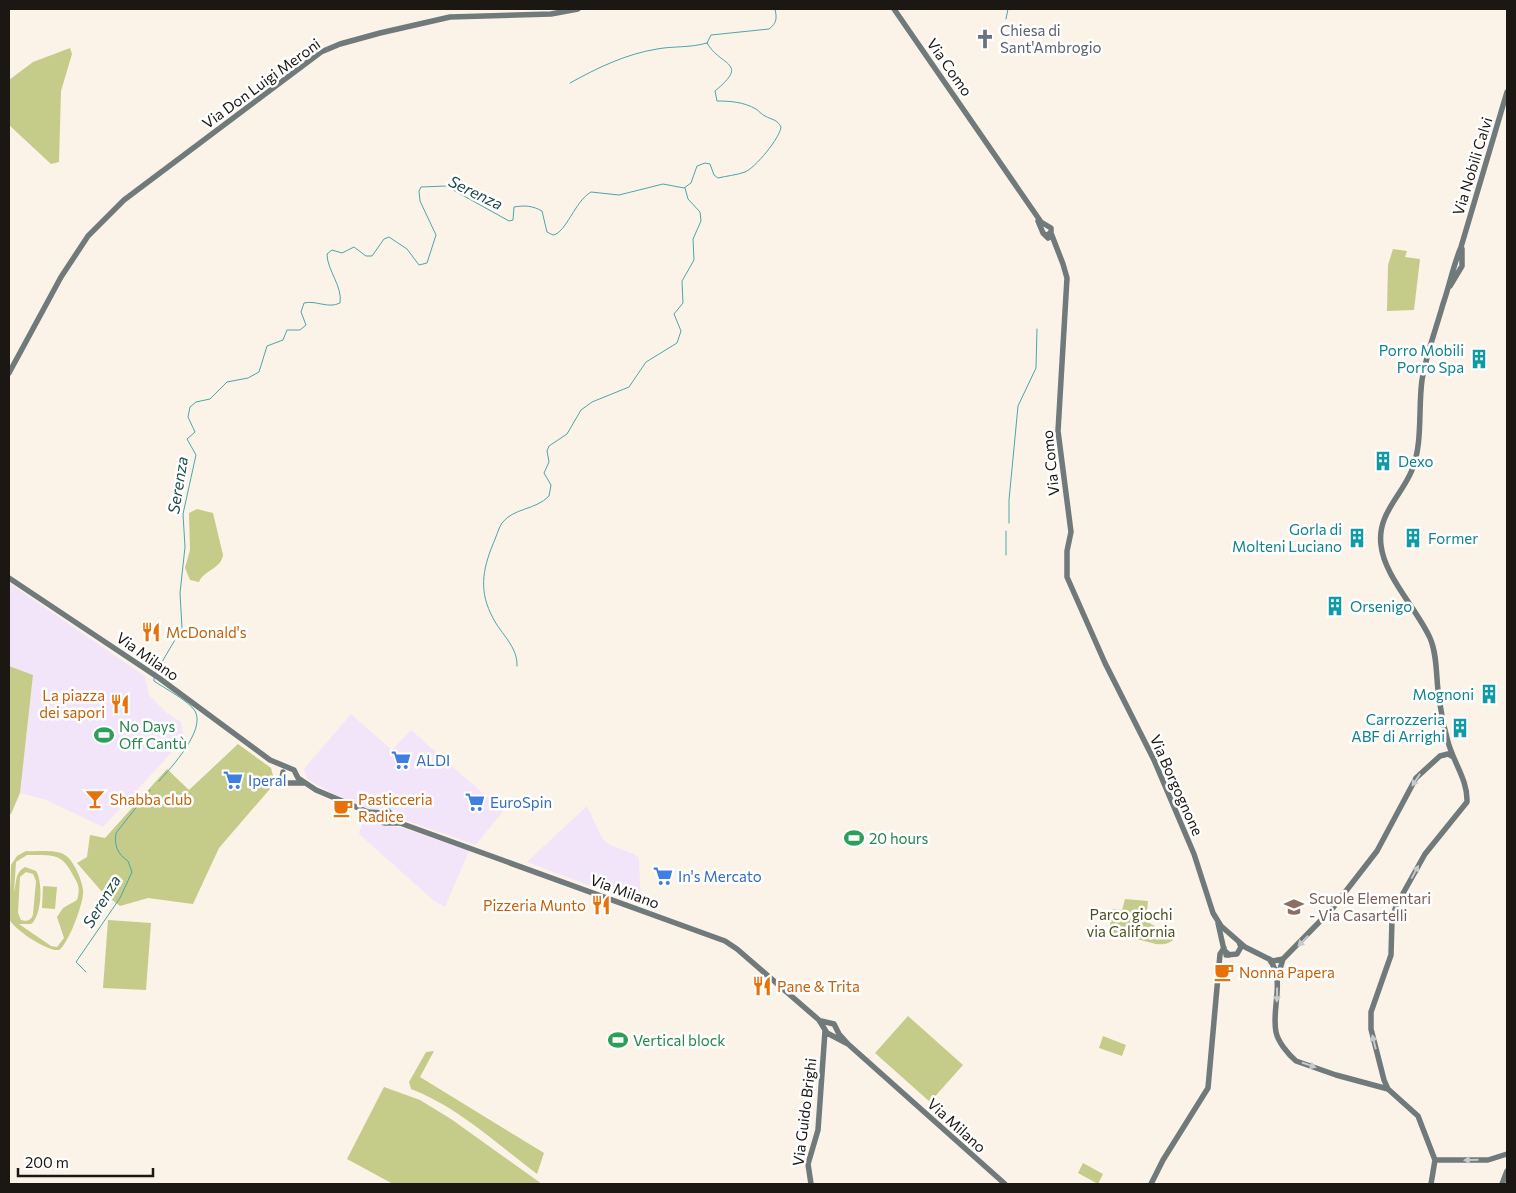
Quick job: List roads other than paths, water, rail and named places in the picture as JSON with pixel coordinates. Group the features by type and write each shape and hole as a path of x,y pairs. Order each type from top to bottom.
{"street":[{"name":"Via Don Luigi Meroni","path":"9,373 61,277 84,243 124,200 321,52 372,35 450,17 551,14 578,9"},
{"name":"Via Como","path":"894,9 1036,213 1060,254 1067,278 1058,431 1071,532 1067,551 1067,577 1105,663"},
{"name":"Via Nobili Calvi","path":"1382,1083 1371,1029 1371,1012 1391,955 1392,920 1396,906 1425,854 1467,802 1465,783 1447,740 1432,643 1423,622 1388,568 1381,546 1382,525 1386,511 1412,471 1417,454 1422,380 1448,288 1451,269 1461,247 1507,92"},
{"name":"Via Milano","path":"9,578 150,672 270,760 282,772"},
{"name":"Via Borgognone","path":"1105,663 1154,760 1194,854 1224,947"},
{"path":"1277,979 1283,959 1299,945 1348,890 1377,851 1416,778 1427,766 1442,755 1447,740"},
{"path":"1442,755 1453,757"},
{"name":"Via Milano","path":"270,760 289,768"},
{"path":"306,783 289,783 284,781 282,772 289,768 306,783 333,799 368,812 381,820 391,820 390,812 368,812"},
{"path":"294,782 297,774"},
{"path":"381,820 382,813"},
{"name":"Via Milano","path":"391,820 725,941 737,949 829,1030 848,1044 1005,1184"},
{"name":"Via Borgognone","path":"1217,921 1237,941 1269,959"},
{"path":"1151,1184 1163,1160 1208,1088 1220,958 1229,940 1237,941 1241,947 1239,953"},
{"path":"1224,947 1229,955"},
{"path":"1220,958 1244,950 1254,952"},
{"path":"1269,959 1283,959"},
{"path":"1269,959 1275,969 1277,979 1276,1032 1280,1041 1296,1061 1336,1075 1382,1083 1418,1116 1435,1160 1430,1184"},
{"name":"Via Guido Brighi","path":"811,1184 808,1164 818,1130 825,1042 829,1030"},
{"path":"1435,1160 1488,1160 1507,1154"},
{"path":"1502,1184 1507,1172"}],"waterway":[{"name":"Serenza","path":"156,672 182,628 180,593 185,547 183,514 196,455 187,439 195,432 188,417 190,407 196,402 210,399 227,382 248,378 259,372 267,346 283,340 287,330 300,330 306,325 301,312 304,303 331,305 340,303 339,291 329,266 327,254 332,250 342,253 354,247 366,256 372,256 384,239 389,237 407,249 419,265 427,263 436,235 420,201 419,191 421,187 446,186 509,221 513,220 514,207 525,206 535,208 542,211 547,232 553,235 562,229 580,202 591,192 619,195 663,184 684,188 691,183 697,166 705,163 710,164 714,175 718,178 745,172 755,165 766,152 780,132 781,127 776,121 747,105 737,102 717,101 715,91 725,82 732,69 707,43 711,35 769,29 776,20 775,9"},
{"path":"1006,19 1008,9"},
{"path":"570,83 601,67 634,54 657,49 707,43"},
{"path":"517,666 515,653 496,624 486,599 484,572 489,554 499,528 507,518 512,514 544,501 549,496 551,485 544,473 549,462 547,451 549,446 567,434 581,410 592,402 629,387 646,362 677,343 681,331 674,314 683,303 682,281 694,260 693,239 701,221 700,212 688,199 685,188"},
{"path":"1009,523 1009,500 1018,406 1036,368 1037,329"},
{"path":"1006,531 1006,555"},
{"name":"Serenza","path":"154,678 154,681 192,707 197,719 196,728 186,748 159,781"},
{"name":"Serenza","path":"86,972 76,962 120,898 132,872 128,861 118,850 116,833 150,790"}],"place":[{"name":"Chiesa di Sant'Ambrogio","path":"985,39"},
{"name":"Porro Mobili Porro Spa","path":"1479,359"},
{"name":"Dexo","path":"1383,461"},
{"name":"Gorla di Molteni Luciano","path":"1357,538"},
{"name":"Former","path":"1413,538"},
{"name":"Orsenigo","path":"1335,606"},
{"name":"McDonald's","path":"151,632"},
{"name":"Mognoni","path":"1489,694"},
{"name":"La piazza dei sapori","path":"120,704"},
{"name":"Carrozzeria ABF di Arrighi","path":"1460,728"},
{"name":"No Days Off Cantù","path":"104,735"},
{"name":"ALDI","path":"401,760"},
{"name":"Iperal","path":"233,780"},
{"name":"Shabba club","path":"95,799"},
{"name":"EuroSpin","path":"475,802"},
{"name":"Pasticceria Radice","path":"343,808"},
{"name":"20 hours","path":"854,838"},
{"name":"In's Mercato","path":"663,876"},
{"name":"Pizzeria Munto","path":"601,905"},
{"name":"Scuole Elementari - Via Casartelli","path":"1294,907"},
{"name":"Nonna Papera","path":"1224,972"},
{"name":"Pane & Trita","path":"762,986"},
{"name":"Vertical block","path":"618,1040"}],"park label":[{"name":"Parco giochi via California","path":"1131,922"}]}
